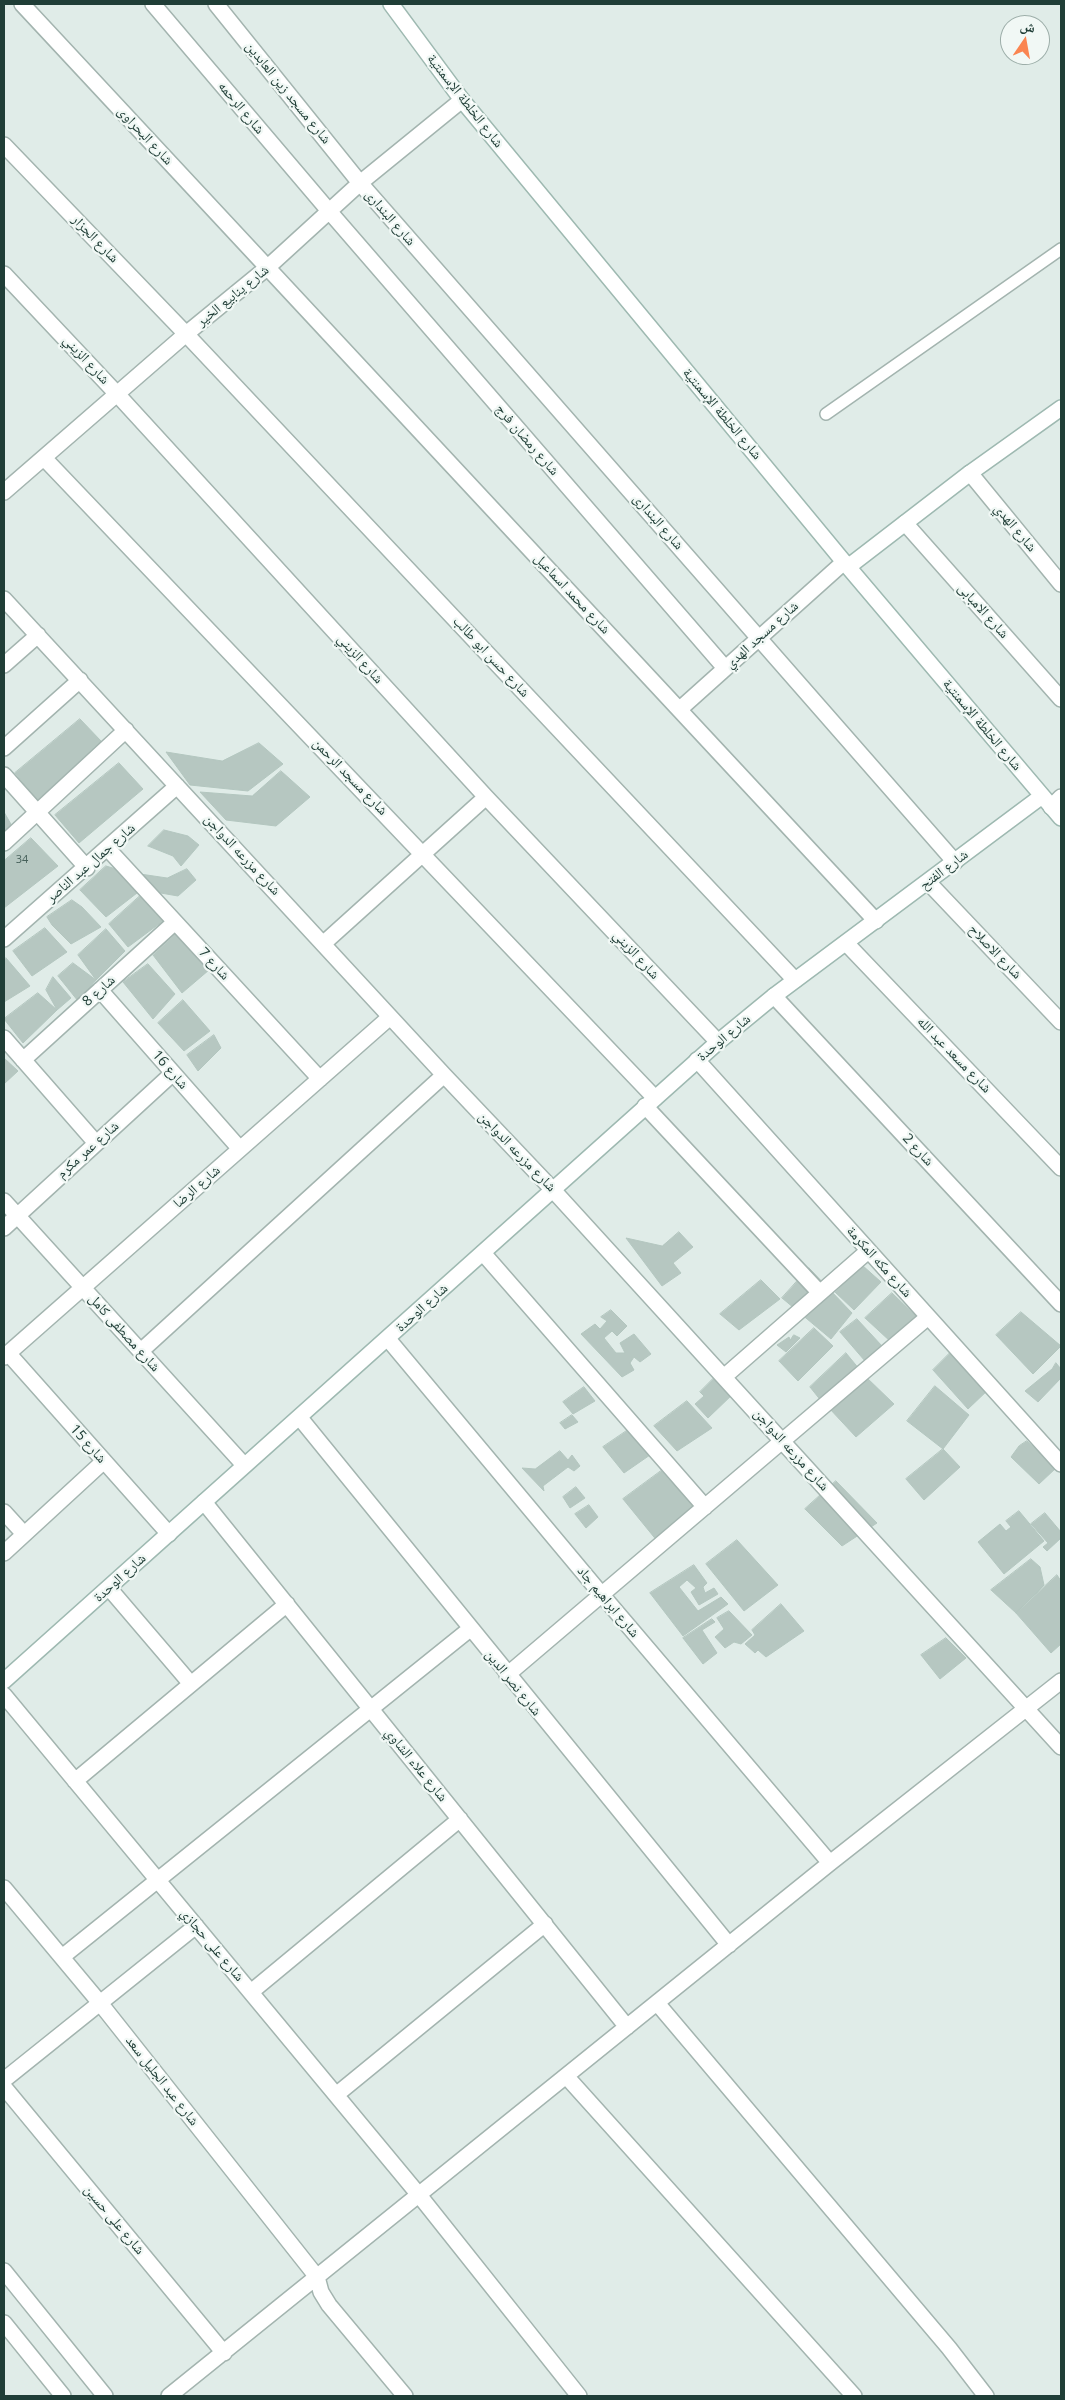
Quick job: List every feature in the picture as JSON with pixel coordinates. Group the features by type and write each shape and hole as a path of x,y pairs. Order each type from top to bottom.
{"street":[{"name":"شارع البحراوى","path":"22,4 268,267"},
{"name":"شارع الرحمه","path":"153,4 329,211"},
{"name":"شارع مسجد زين العابدين","path":"216,4 360,183"},
{"name":"شارع الخلطة الإسمنتية","path":"391,4 462,100 846,564 1054,804"},
{"name":"شارع ينابيع الخير","path":"4,492 186,334 268,267 360,183 462,100"},
{"name":"شارع الجزار","path":"4,145 186,334"},
{"name":"شارع البندارى","path":"360,183 760,637 955,862"},
{"name":"شارع رمضان فرج","path":"329,211 725,668"},
{"name":"شارع محمد اسماعيل","path":"268,267 876,921"},
{"name":"شارع الزيني","path":"4,274 117,394 486,797 718,1042"},
{"name":"شارع حسن ابو طالب","path":"186,334 796,980"},
{"path":"846,564 905,523 970,473 1059,413"},
{"name":"شارع مسجد الرحمن","path":"44,458 423,854 650,1102 820,1293"},
{"name":"شارع الهدي","path":"970,473 1061,584"},
{"name":"شارع الامبابى","path":"905,523 1061,699"},
{"name":"شارع مسجد الهدي","path":"680,709 760,637 846,564"},
{"name":"شارع مزرعه الدواجن","path":"4,599 725,1376 1061,1747"},
{"path":"4,665 38,635"},
{"path":"4,748 80,680"},
{"path":"4,843 126,730"},
{"path":"4,775 87,868"},
{"name":"شارع جمال عبد الناصر","path":"4,939 87,868 177,786"},
{"path":"324,943 486,797"},
{"name":"شارع الفتح","path":"846,943 955,862 1054,804"},
{"name":"شارع 7","path":"108,849 320,1079"},
{"name":"شارع الاصلاح","path":"928,882 1061,1022"},
{"name":"شارع 8","path":"23,1060 175,922"},
{"name":"شارع الوحدة","path":"5,1677 109,1588 244,1465 300,1418 697,1060 774,996 846,943"},
{"name":"شارع مسعد عبد الله","path":"846,943 1061,1168"},
{"name":"شارع 16","path":"100,990 240,1149"},
{"name":"شارع 2","path":"774,996 1061,1304"},
{"name":"شارع الرضا","path":"6,1355 390,1017"},
{"path":"4,1038 96,1143"},
{"name":"شارع مكه المكرمة","path":"697,1060 1061,1464"},
{"name":"شارع عمر مكرم","path":"4,1228 173,1073"},
{"path":"141,1351 444,1075"},
{"name":"شارع مصطفى كامل","path":"4,1201 244,1465"},
{"path":"725,1376 868,1250"},
{"path":"483,1253 705,1507"},
{"path":"507,1675 928,1317"},
{"name":"شارع ابراهيم جاد","path":"388,1339 830,1863"},
{"name":"شارع 15","path":"6,1355 169,1534"},
{"name":"شارع نصر الدين","path":"300,1418 507,1675 729,1945"},
{"path":"4,1553 104,1461"},
{"name":"شارع علاء الشاوي","path":"204,1502 627,2027"},
{"path":"4,1512 24,1534"},
{"path":"109,1588 191,1684"},
{"path":"75,1781 287,1604"},
{"path":"62,1957 470,1629"},
{"path":"170,2396 830,1863 1061,1681"},
{"name":"شارع على حجازي","path":"4,1695 419,2195 579,2396"},
{"path":"251,1992 460,1819"},
{"name":"شارع عبد الجليل سعد","path":"4,1888 100,2003 317,2277 321,2292 329,2305 405,2396"},
{"path":"336,2095 545,1924"},
{"path":"4,2080 196,1926"},
{"path":"657,2003 937,2333 986,2396"},
{"path":"566,2076 854,2396"},
{"name":"شارع على حسين","path":"4,2087 224,2353"},
{"path":"4,2271 104,2396"},
{"path":"4,2323 63,2396"}],"lane":[{"path":"826,414 1061,249"}],"building":[{"path":"80,719 101,741 38,801 15,773"},
{"path":"259,743 283,764 248,791 190,785 166,752 222,761"},
{"path":"119,763 143,789 79,843 55,815"},
{"path":"281,771 310,797 276,826 226,820 200,792 252,796"},
{"path":"4,812 12,826 4,833"},
{"path":"164,830 188,836 199,845 181,866 173,856 148,846"},
{"path":"31,838 58,866 4,908 4,861"},
{"path":"106,866 116,869 137,893 106,917 80,890"},
{"path":"187,869 196,880 178,896 155,892 140,874 167,878"},
{"path":"140,896 163,921 128,947 109,924"},
{"path":"72,900 82,907 101,927 71,944 52,925 47,917"},
{"path":"45,928 67,952 32,976 13,951"},
{"path":"106,929 125,951 96,980 78,955"},
{"path":"176,933 209,970 182,993 153,955"},
{"path":"6,958 30,986 4,1002 4,960"},
{"path":"73,963 96,980 78,1001 58,976"},
{"path":"148,964 175,994 153,1019 123,982"},
{"path":"53,977 71,998 57,1010 46,990"},
{"path":"38,993 57,1010 23,1043 4,1019"},
{"path":"183,1000 210,1031 184,1051 158,1023"},
{"path":"214,1035 221,1048 198,1071 187,1055"},
{"path":"4,1058 18,1071 4,1084"},
{"path":"679,1232 693,1247 673,1263 681,1273 662,1286 626,1238 662,1246"},
{"path":"862,1265 881,1282 854,1310 835,1292"},
{"path":"809,1268 852,1313 831,1339 782,1298"},
{"path":"761,1280 780,1299 739,1330 720,1314"},
{"path":"892,1293 917,1317 891,1342 865,1318"},
{"path":"611,1310 627,1326 617,1336 612,1331 604,1338 616,1353 625,1353 620,1343 634,1334 651,1354 640,1362 634,1357 630,1363 634,1370 622,1377 581,1334 595,1324 600,1329 607,1321 601,1317"},
{"path":"1021,1312 1061,1346 1033,1374 996,1335"},
{"path":"857,1319 882,1346 865,1361 840,1332"},
{"path":"814,1328 833,1346 798,1381 779,1361"},
{"path":"794,1335 800,1338 786,1352 777,1345 789,1337 790,1340"},
{"path":"952,1351 989,1389 968,1409 933,1370"},
{"path":"846,1353 860,1370 822,1402 810,1387"},
{"path":"1056,1363 1061,1369 1061,1378 1038,1402 1025,1391 1052,1369"},
{"path":"717,1375 734,1393 708,1418 695,1404 704,1396 700,1392"},
{"path":"865,1376 894,1404 856,1437 829,1408"},
{"path":"935,1386 969,1415 943,1449 907,1421"},
{"path":"584,1387 595,1401 573,1414 563,1402"},
{"path":"687,1401 712,1428 677,1451 654,1426"},
{"path":"572,1415 578,1422 565,1429 560,1423"},
{"path":"628,1430 650,1455 624,1473 603,1447"},
{"path":"1027,1441 1056,1468 1039,1484 1011,1457 1019,1446"},
{"path":"943,1449 960,1467 924,1500 906,1479"},
{"path":"560,1451 568,1460 572,1455 580,1466 574,1471 568,1467 543,1486 544,1491 522,1468 535,1469"},
{"path":"661,1471 697,1509 658,1542 623,1499"},
{"path":"836,1481 877,1523 842,1546 805,1509"},
{"path":"576,1487 585,1498 570,1508 563,1497"},
{"path":"589,1505 598,1517 586,1528 575,1514"},
{"path":"1019,1511 1044,1541 1004,1574 978,1542 1000,1524 1006,1531 1011,1527 1006,1521"},
{"path":"1045,1513 1061,1532 1061,1538 1047,1551 1043,1547 1048,1543 1031,1524"},
{"path":"737,1540 778,1585 744,1611 706,1564"},
{"path":"1031,1559 1040,1567 1044,1585 1016,1613 991,1590"},
{"path":"694,1565 707,1583 703,1587 705,1593 714,1588 718,1594 699,1605 691,1592 696,1588 687,1580 679,1587 698,1611 721,1597 728,1604 683,1636 650,1593"},
{"path":"1057,1575 1061,1581 1061,1644 1051,1653 1016,1613"},
{"path":"781,1604 804,1631 766,1657 758,1650 755,1653 745,1644 755,1635 752,1630"},
{"path":"729,1611 752,1635 741,1644 734,1642 725,1648 715,1637 724,1629 717,1618"},
{"path":"712,1619 715,1622 702,1630 717,1653 703,1664 683,1638"},
{"path":"946,1638 966,1658 940,1679 921,1655"}]}
